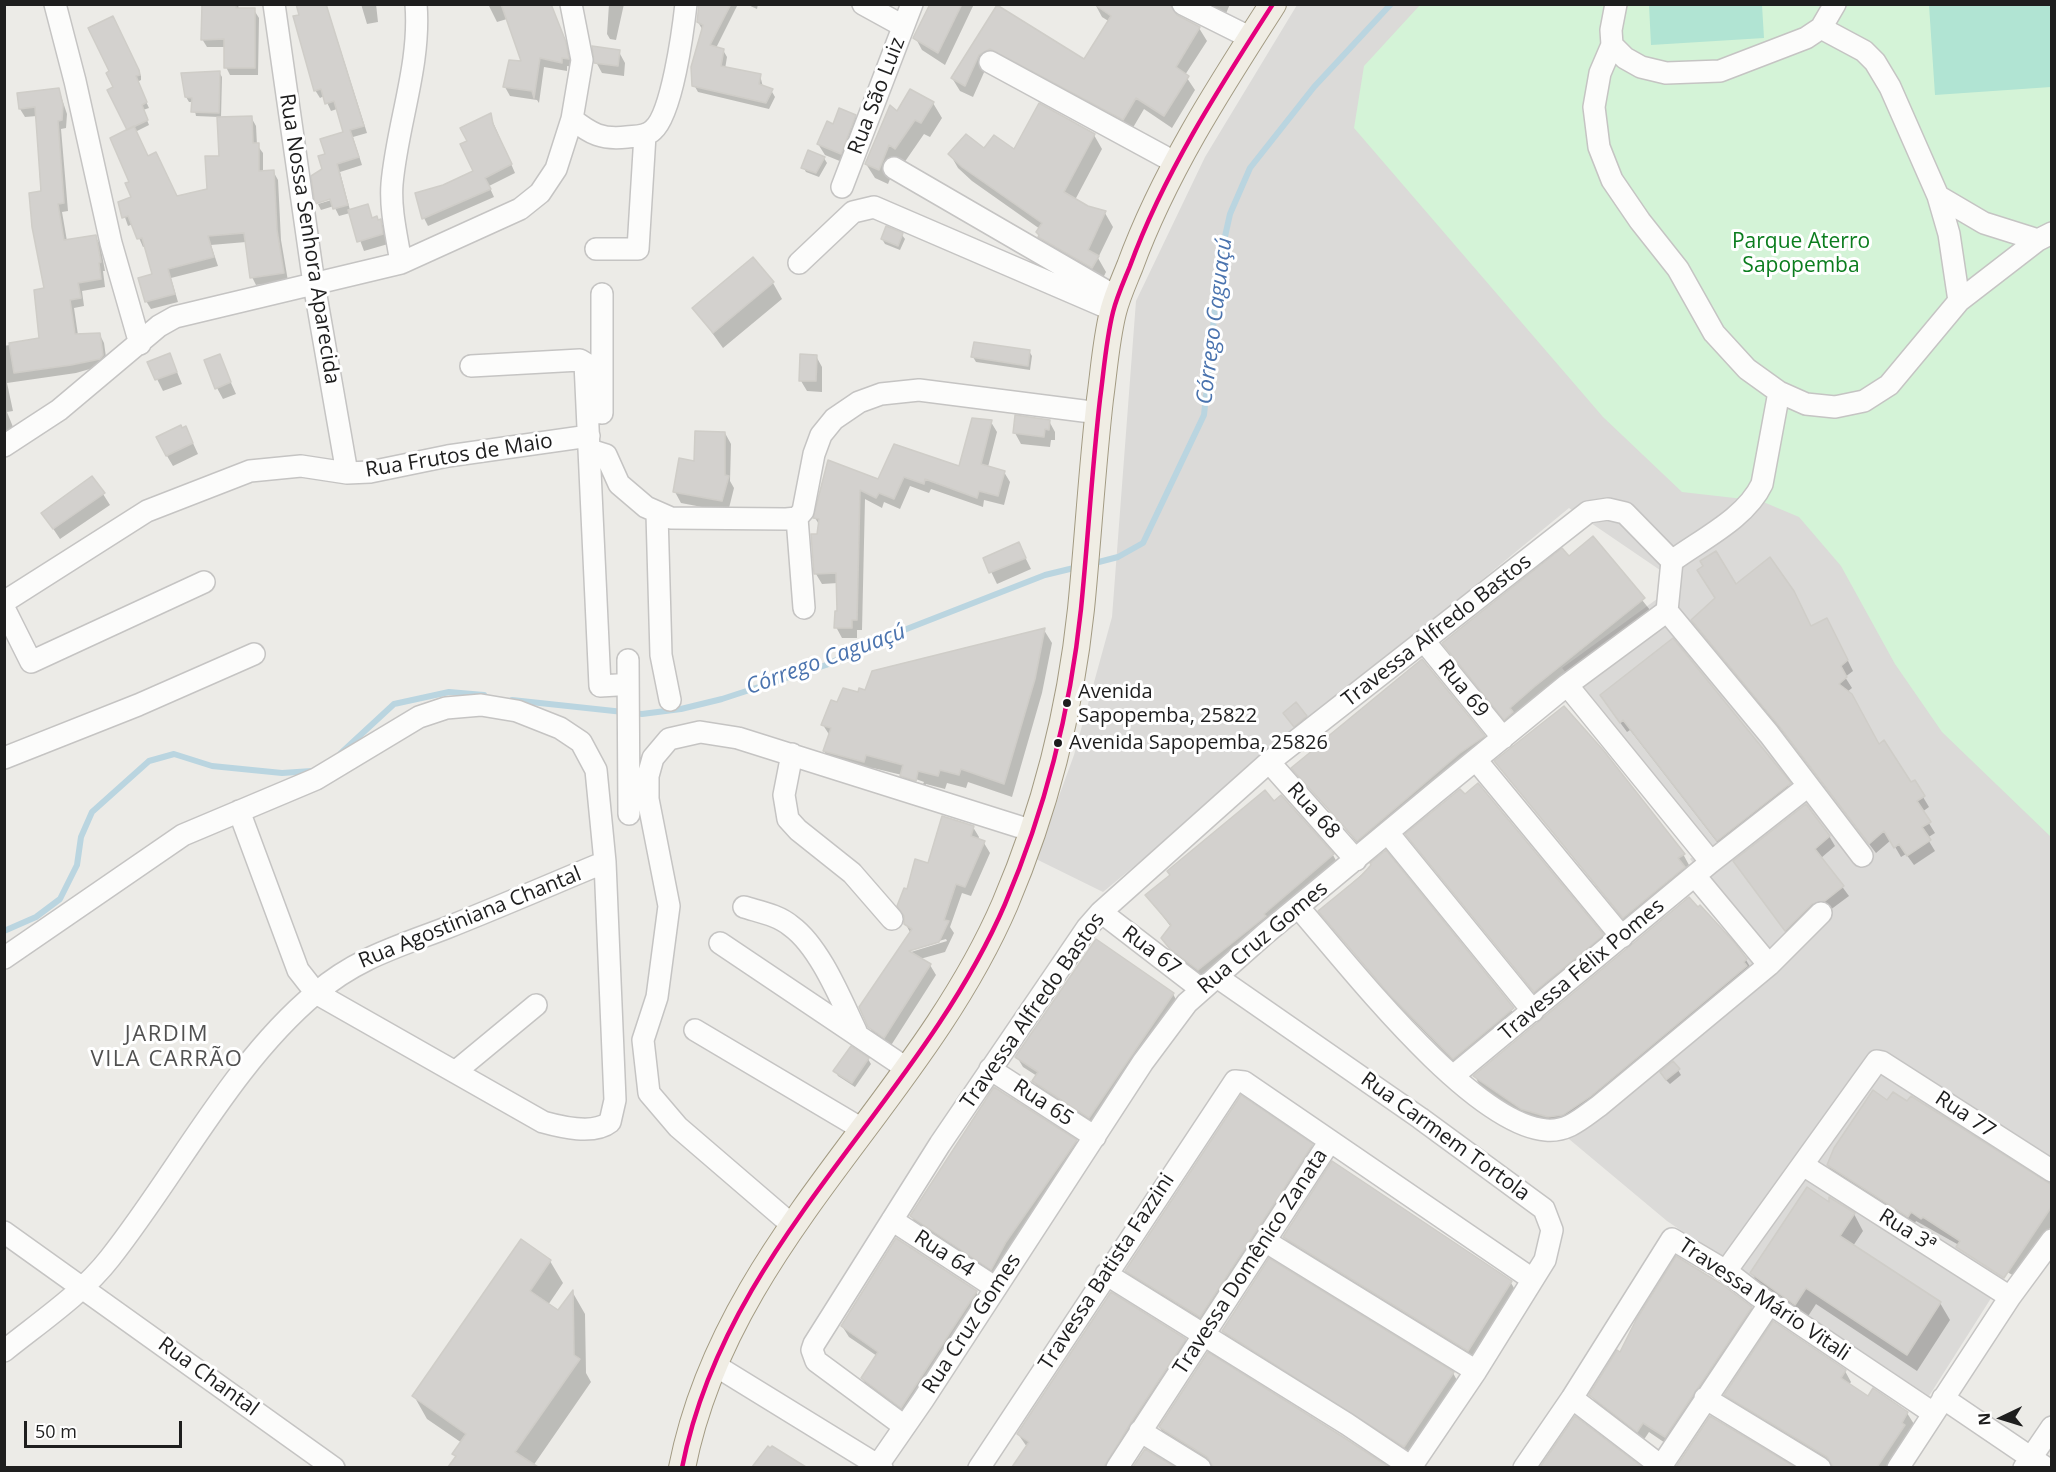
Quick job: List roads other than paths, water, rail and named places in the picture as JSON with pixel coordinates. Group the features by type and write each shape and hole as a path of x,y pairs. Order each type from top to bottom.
{"main road":[{"path":"682,1467 690,1423 713,1364 739,1309 792,1225 954,998 1004,907 1033,831 1057,758 1073,674 1099,413 1116,304 1149,214 1176,164 1273,4"}],"street":[{"path":"55,4 75,81 111,243 140,344"},
{"name":"Rua Nossa Senhora Aparecida","path":"274,4 314,284 347,473"},
{"path":"401,263 392,207 392,184 412,68 416,4"},
{"path":"4,446 59,410 159,326 175,316 401,263 520,209 540,193 556,169 572,118 582,60 571,4"},
{"path":"572,118 590,133 610,139 645,135 654,129 661,118 680,56 686,4"},
{"path":"863,4 903,26"},
{"name":"Rua São Luiz","path":"842,187 912,4"},
{"path":"1183,4 1251,38"},
{"path":"1616,4 1611,30 1612,45 1600,73 1594,107 1599,147 1612,180 1678,269 1714,333 1747,369 1779,392 1806,404 1835,407 1864,400 1889,385 1959,301 2045,236"},
{"path":"1612,45 1625,58 1649,69 1666,73 1720,71 1806,38 1821,28 1835,4"},
{"path":"1821,28 1864,51 1875,63 1890,87 1938,196 1949,234 1959,301"},
{"path":"990,62 1176,164"},
{"path":"596,249 638,249 645,135"},
{"path":"894,168 1116,304"},
{"path":"1938,196 1984,223 2045,236"},
{"path":"799,263 853,212 874,207 1116,304"},
{"path":"593,446 602,294"},
{"path":"471,366 583,361 586,366 593,446 600,687 617,685"},
{"path":"593,446 608,458 619,484 657,514 671,518 797,518 803,512 814,454 821,435 834,419 850,407 881,394 919,390 1099,413"},
{"path":"1779,392 1762,484 1756,495 1734,516 1672,561 1667,611 1708,658 1862,856"},
{"name":"Rua Frutos de Maio","path":"4,603 147,511 250,471 301,466 347,473 370,472 448,456 593,446"},
{"name":"Travessa Alfredo Bastos","path":"904,1426 820,1364 813,1356 814,1344 990,1069 1087,928 1101,912 1269,762 1588,512 1608,508 1624,513 1672,561"},
{"path":"628,814 645,658 661,618 657,514"},
{"path":"797,518 804,608"},
{"path":"4,608 31,662 204,582"},
{"name":"Rua Cruz Gomes","path":"880,1466 904,1426 1164,1032 1209,983 1567,685 1667,611"},
{"name":"Rua 69","path":"1424,641 1503,738"},
{"path":"4,758 138,705 254,654"},
{"path":"645,658 670,700"},
{"path":"1567,685 1703,869 1769,965"},
{"path":"4,958 155,852 183,835 316,779 419,717 447,708 481,705 517,711 560,728 581,742 596,770 628,814 669,906 657,997 643,1040 650,1093 678,1127 792,1225"},
{"path":"239,811 298,970 316,993 543,1122 565,1127 599,1128 610,1122 615,1107 605,862 648,776 653,758 669,739 700,732 738,738 1033,831"},
{"path":"792,754 784,795 788,819 798,830 852,873 892,919"},
{"path":"1476,760 1622,937"},
{"name":"Rua 68","path":"1269,762 1356,860"},
{"name":"Travessa Félix Pomes","path":"1453,1076 1703,869 1809,786"},
{"path":"1388,833 1533,1011"},
{"name":"Rua Agostiniana Chantal","path":"4,1351 81,1287 109,1260 267,1042 316,993 355,964 381,952 444,929 605,862"},
{"path":"1298,907 1431,1058 1484,1100 1516,1120 1545,1131 1567,1128 1599,1106 1769,965 1821,913"},
{"path":"744,908 775,917 802,935 841,999 856,1032"},
{"name":"Rua 67","path":"1101,912 1209,983"},
{"path":"720,943 856,1032 906,1068"},
{"name":"Rua Carmem Tortola","path":"1209,983 1420,1118 1544,1209 1552,1230 1545,1260 1476,1371 1411,1467"},
{"path":"455,1072 536,1005"},
{"path":"695,1030 862,1129"},
{"path":"614,1065 643,1040"},
{"name":"Rua 77","path":"1803,1165 1875,1062 1879,1061 2052,1171"},
{"name":"Rua 65","path":"990,1069 1095,1137"},
{"name":"Travessa Batista Fazzini","path":"979,1467 1231,1084 1240,1081 1330,1141"},
{"name":"Travessa Domênico Zanata","path":"1117,1467 1330,1141 1533,1279"},
{"path":"1726,1271 1803,1165"},
{"name":"Rua 3ª","path":"1803,1165 2010,1297"},
{"name":"Rua 64","path":"892,1220 996,1288"},
{"name":"Rua Chantal","path":"4,1232 334,1467"},
{"name":"Travessa Mário Vitali","path":"1524,1467 1572,1398 1669,1240 1677,1240 1726,1271 1770,1303 2034,1464"},
{"path":"1898,1467 2010,1297 2052,1240"},
{"path":"1265,1241 1476,1371"},
{"path":"1106,1274 1347,1424 1411,1467"},
{"path":"1572,1398 1661,1467 1770,1303"},
{"path":"713,1364 880,1466"},
{"path":"1705,1398 1820,1467"},
{"path":"2034,1464 2052,1427"},
{"path":"1140,1431 1200,1467"}],"waterway":[{"name":"Córrego Caguaçú","path":"1091,564 1118,557 1143,543 1204,415 1220,259 1230,214 1250,168 1314,87 1391,4"},
{"name":"Córrego Caguaçú","path":"512,700 642,714 681,709 722,699 826,665 881,639 1045,575 1078,567"},
{"name":"Córrego Caguaçú","path":"341,753 394,704 449,692 484,695"},
{"name":"Córrego Caguaçú","path":"4,931 36,917 60,899 77,865 81,837 92,812 149,761 174,754 212,766 282,773 312,771"}],"place":[{"name":"Avenida Sapopemba, 25822","path":"1067,703"},
{"name":"Avenida Sapopemba, 25826","path":"1058,743"}],"district":[{"name":"JARDIM VILA CARRÃO","path":"167,1048"}],"park label":[{"name":"Parque Aterro Sapopemba","path":"1801,254"}]}
